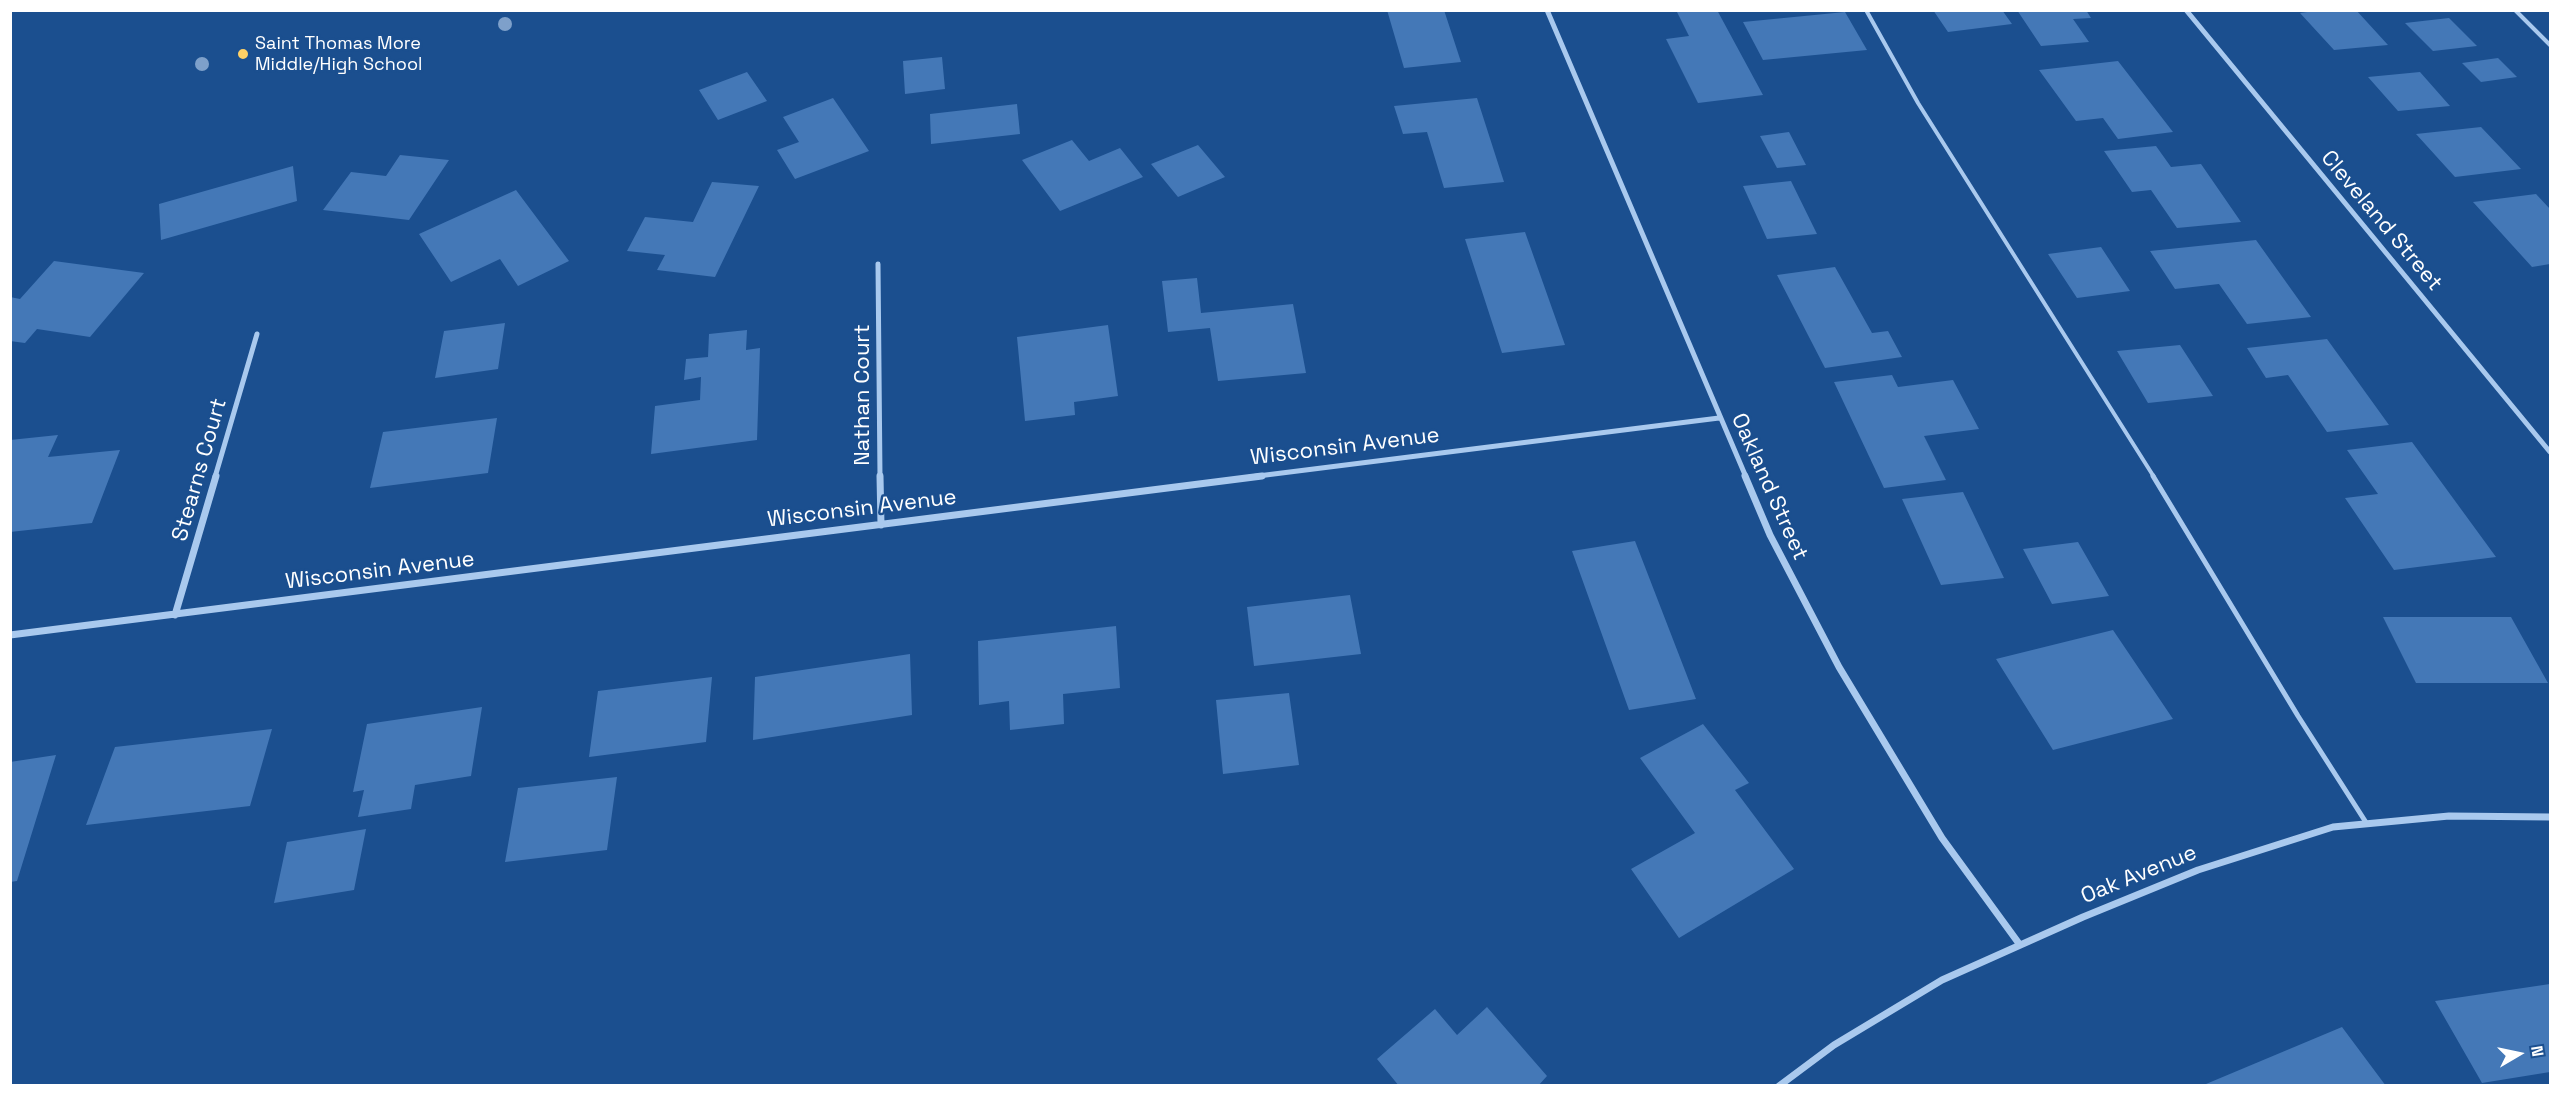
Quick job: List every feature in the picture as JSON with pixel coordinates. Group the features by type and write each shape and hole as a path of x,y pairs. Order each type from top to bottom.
{"street":[{"name":"Oakland Street","path":"1546,10 1770,535 1839,667 1942,838 2020,945"},
{"name":"Cleveland Street","path":"2186,10 2550,452"},
{"name":"Nathan Court","path":"879,264 881,525"},
{"name":"Stearns Court","path":"175,615 257,334"},
{"name":"Wisconsin Avenue","path":"10,635 1719,418"},
{"name":"Oak Avenue","path":"1779,1086 1834,1045 1942,980 2198,870 2333,827 2449,816 2550,816"}],"lane":[{"path":"1866,10 1918,103 2195,543 2298,716 2367,824"},
{"path":"2515,10 2550,45"}],"building":[{"path":"1387,10 1444,10 1461,62 1404,68"},
{"path":"1676,10 1717,10 1763,95 1698,103 1666,39 1689,36"},
{"path":"1933,10 2002,10 2012,24 1948,32"},
{"path":"2017,10 2086,10 2091,18 2073,19 2089,42 2041,46"},
{"path":"2322,10 2356,10 2388,45 2334,50 2300,13"},
{"path":"1845,12 1867,50 1763,60 1743,22"},
{"path":"2449,18 2477,46 2433,51 2405,23"},
{"path":"942,57 945,89 905,94 903,61"},
{"path":"2498,58 2517,77 2481,82 2462,63"},
{"path":"2118,61 2173,132 2118,139 2103,118 2076,121 2039,70"},
{"path":"747,72 767,101 718,120 699,90"},
{"path":"2420,72 2450,106 2398,111 2368,77"},
{"path":"833,98 869,151 795,179 777,150 799,142 783,117"},
{"path":"1477,98 1504,182 1444,188 1427,132 1403,134 1394,106"},
{"path":"1017,104 1020,134 931,144 930,114"},
{"path":"2481,127 2521,169 2455,177 2416,134"},
{"path":"1789,132 1806,165 1777,168 1760,136"},
{"path":"1072,140 1089,161 1120,148 1143,177 1060,211 1022,160"},
{"path":"1198,145 1225,177 1178,197 1151,164"},
{"path":"2156,146 2171,167 2201,164 2241,222 2177,228 2151,190 2132,192 2104,151"},
{"path":"400,155 449,160 409,220 323,210 351,172 386,176"},
{"path":"293,166 297,201 161,240 159,204"},
{"path":"1791,181 1817,234 1767,239 1743,186"},
{"path":"712,182 759,186 715,277 657,270 665,255 627,251 645,217 693,222"},
{"path":"516,190 569,261 518,286 500,259 451,282 419,234"},
{"path":"2536,194 2550,209 2550,264 2532,267 2473,202"},
{"path":"1525,232 1565,345 1502,353 1465,239"},
{"path":"2256,240 2311,317 2247,324 2219,284 2175,289 2150,251"},
{"path":"2101,247 2130,291 2077,298 2048,254"},
{"path":"54,261 144,273 90,337 37,329 25,343 10,341 10,297 20,299"},
{"path":"1835,267 1872,333 1888,331 1902,357 1825,368 1777,275"},
{"path":"1197,278 1201,313 1293,304 1306,373 1218,381 1210,328 1168,332 1162,281"},
{"path":"505,323 498,369 435,378 444,331"},
{"path":"1108,325 1118,396 1074,402 1075,415 1025,421 1017,337"},
{"path":"747,330 746,350 760,348 757,440 651,454 655,406 700,400 701,377 684,380 686,359 708,357 709,334"},
{"path":"2327,339 2389,425 2327,432 2288,375 2266,378 2247,348"},
{"path":"2180,345 2213,396 2148,403 2117,351"},
{"path":"1892,375 1898,387 1953,380 1979,429 1924,436 1946,480 1884,488 1834,382"},
{"path":"497,418 488,473 370,488 383,432"},
{"path":"58,435 48,457 120,450 92,523 10,532 10,440"},
{"path":"2412,442 2496,557 2394,570 2345,498 2378,494 2347,450"},
{"path":"1963,492 2004,578 1941,585 1902,499"},
{"path":"1635,541 1696,699 1629,710 1572,551"},
{"path":"2078,542 2109,596 2052,604 2023,549"},
{"path":"1350,595 1361,654 1254,666 1247,607"},
{"path":"2383,617 2511,617 2548,683 2416,683"},
{"path":"1116,626 1120,688 1063,694 1064,724 1010,730 1009,701 979,705 978,641"},
{"path":"2113,630 2173,719 2053,750 1996,659"},
{"path":"910,654 912,715 753,740 755,677"},
{"path":"712,677 706,742 589,757 598,691"},
{"path":"1289,693 1299,765 1223,774 1216,700"},
{"path":"482,707 471,776 415,785 411,809 358,817 364,790 353,792 367,724"},
{"path":"1703,724 1749,783 1735,790 1794,869 1679,938 1631,869 1695,833 1640,758"},
{"path":"272,729 250,806 86,825 115,747"},
{"path":"56,755 17,881 10,882 10,762"},
{"path":"617,777 607,850 505,862 518,788"},
{"path":"366,829 354,890 274,903 287,842"},
{"path":"2550,984 2550,1072 2482,1083 2435,1001"},
{"path":"1487,1007 1547,1076 1538,1086 1399,1086 1377,1059 1435,1009 1457,1035"},
{"path":"2342,1027 2386,1086 2208,1086 2206,1084"}],"place":[{"name":"Saint Thomas More Middle/High School","path":"243,54"}]}
